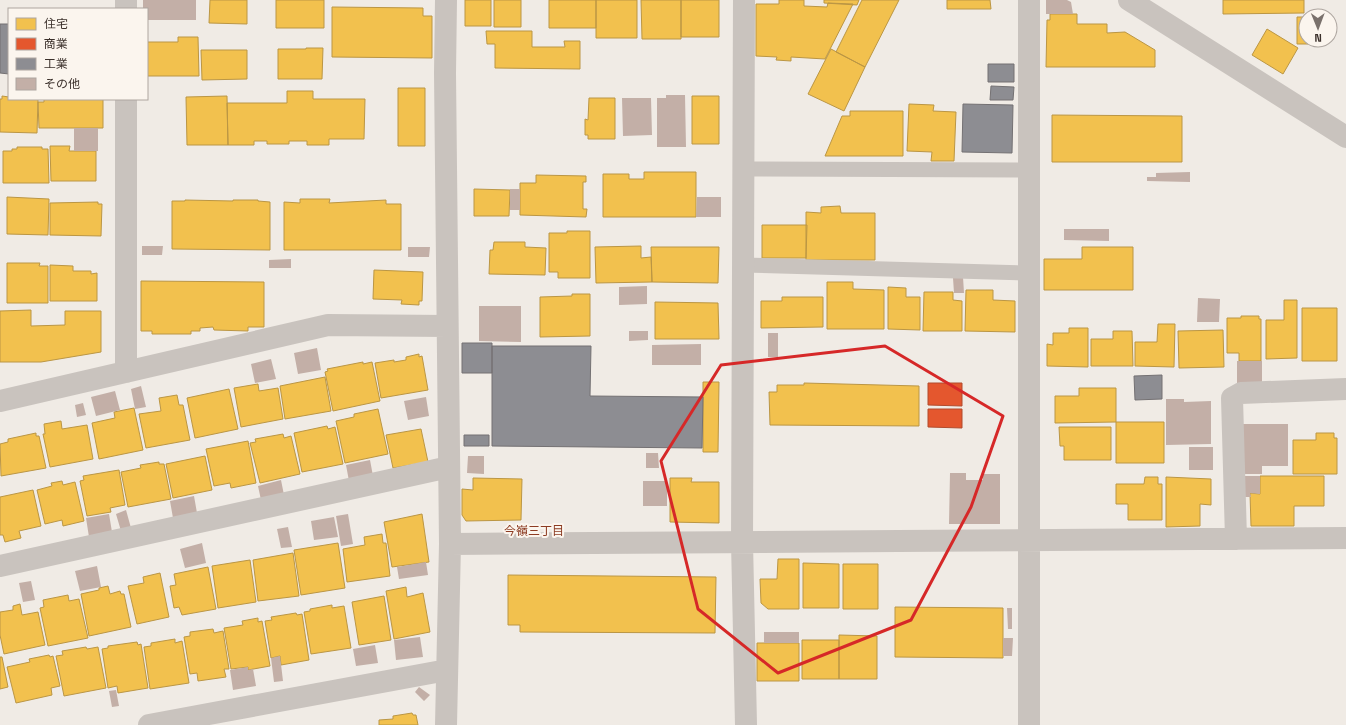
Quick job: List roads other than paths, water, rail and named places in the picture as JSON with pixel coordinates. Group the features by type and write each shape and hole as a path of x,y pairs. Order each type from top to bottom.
{"street":[{"path":"446,0 445,73 450,544 446,725"},
{"path":"744,0 742,542 746,725"},
{"path":"1029,725 1030,0"},
{"path":"1130,0 1346,137"},
{"path":"126,100 126,372"},
{"path":"0,401 328,325 447,326"},
{"path":"1236,539 1232,398 1241,393 1346,389"},
{"path":"0,566 449,467"},
{"path":"450,544 1030,542 1346,538"},
{"path":"149,725 447,670"}],"lane":[{"path":"744,169 1030,170"},
{"path":"744,265 1029,273"}],"district":[{"name":"今嶺三丁目","path":"534,531"}]}
